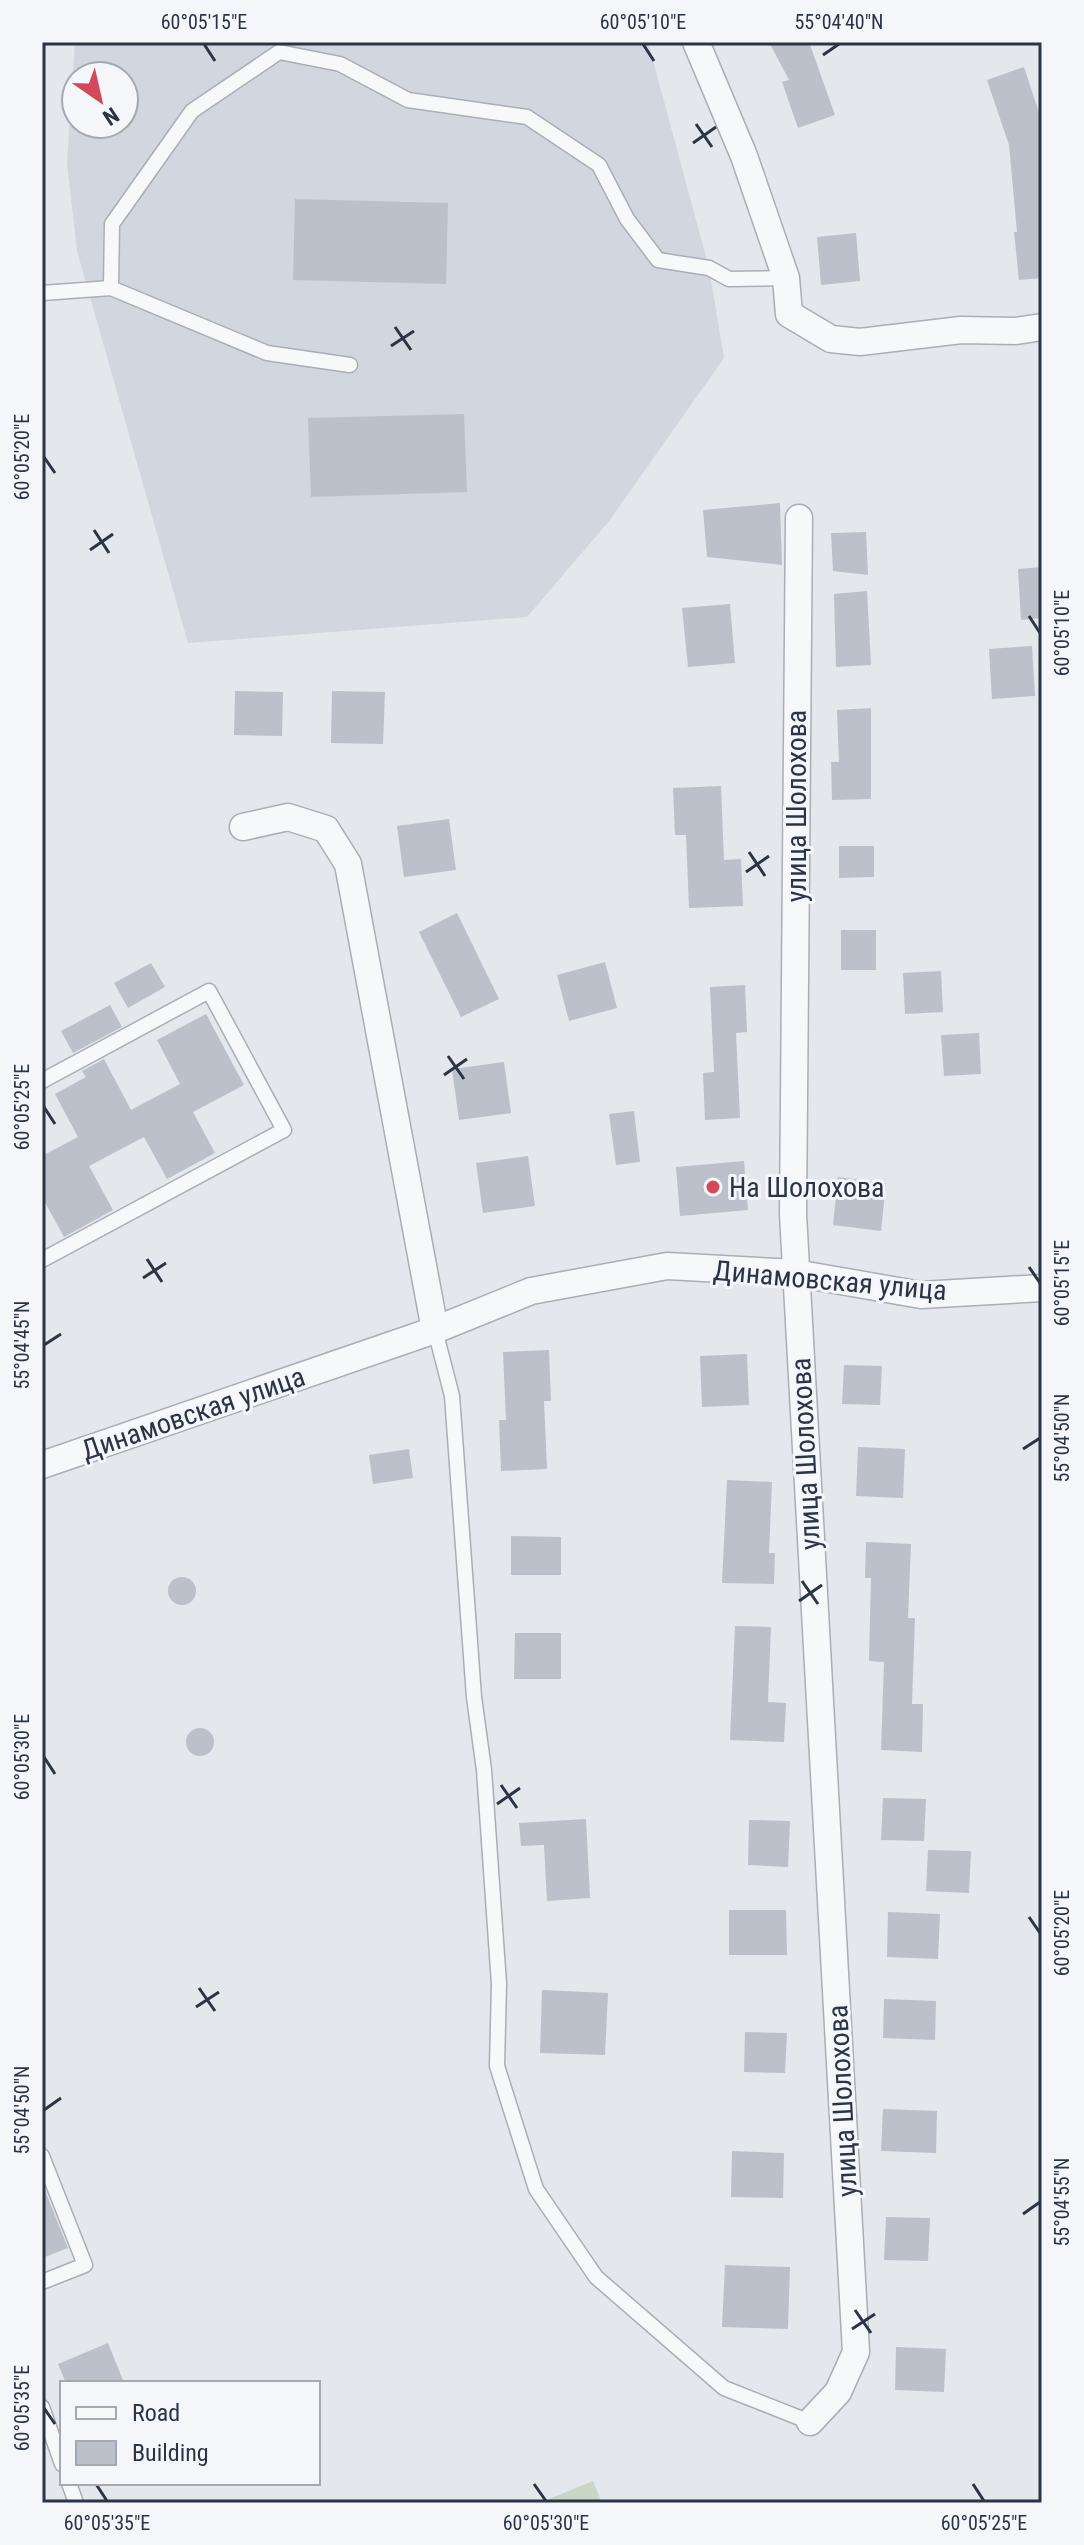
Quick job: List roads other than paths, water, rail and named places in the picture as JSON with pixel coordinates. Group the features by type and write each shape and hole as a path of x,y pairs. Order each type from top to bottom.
{"street":[{"path":"696,42 744,156 786,278 789,314 831,339 860,342 961,330 1016,331 1042,327"},
{"name":"улица Шолохова","path":"799,518 793,1214 856,2352 838,2392 810,2422"},
{"path":"243,827 288,817 326,829 348,864 435,1330"},
{"name":"Динамовская улица","path":"42,1465 435,1330 531,1291 667,1266 795,1273 921,1295 1042,1288"}],"lane":[{"path":"111,288 112,224 192,111 279,52 340,64 408,100 527,117 599,165 627,219 658,260 709,268 729,279 786,278"},
{"path":"42,293 111,288 267,353 350,365"},
{"path":"42,1081 209,991 284,1130 42,1260"},
{"path":"435,1330 452,1396 474,1697 484,1770 498,1969 497,2066 536,2189 596,2277 724,2388 810,2422"},
{"path":"42,2156 85,2265 42,2282"},
{"path":"42,2407 60,2458"}],"place":[{"name":"На Шолохова","path":"713,1187"}]}
